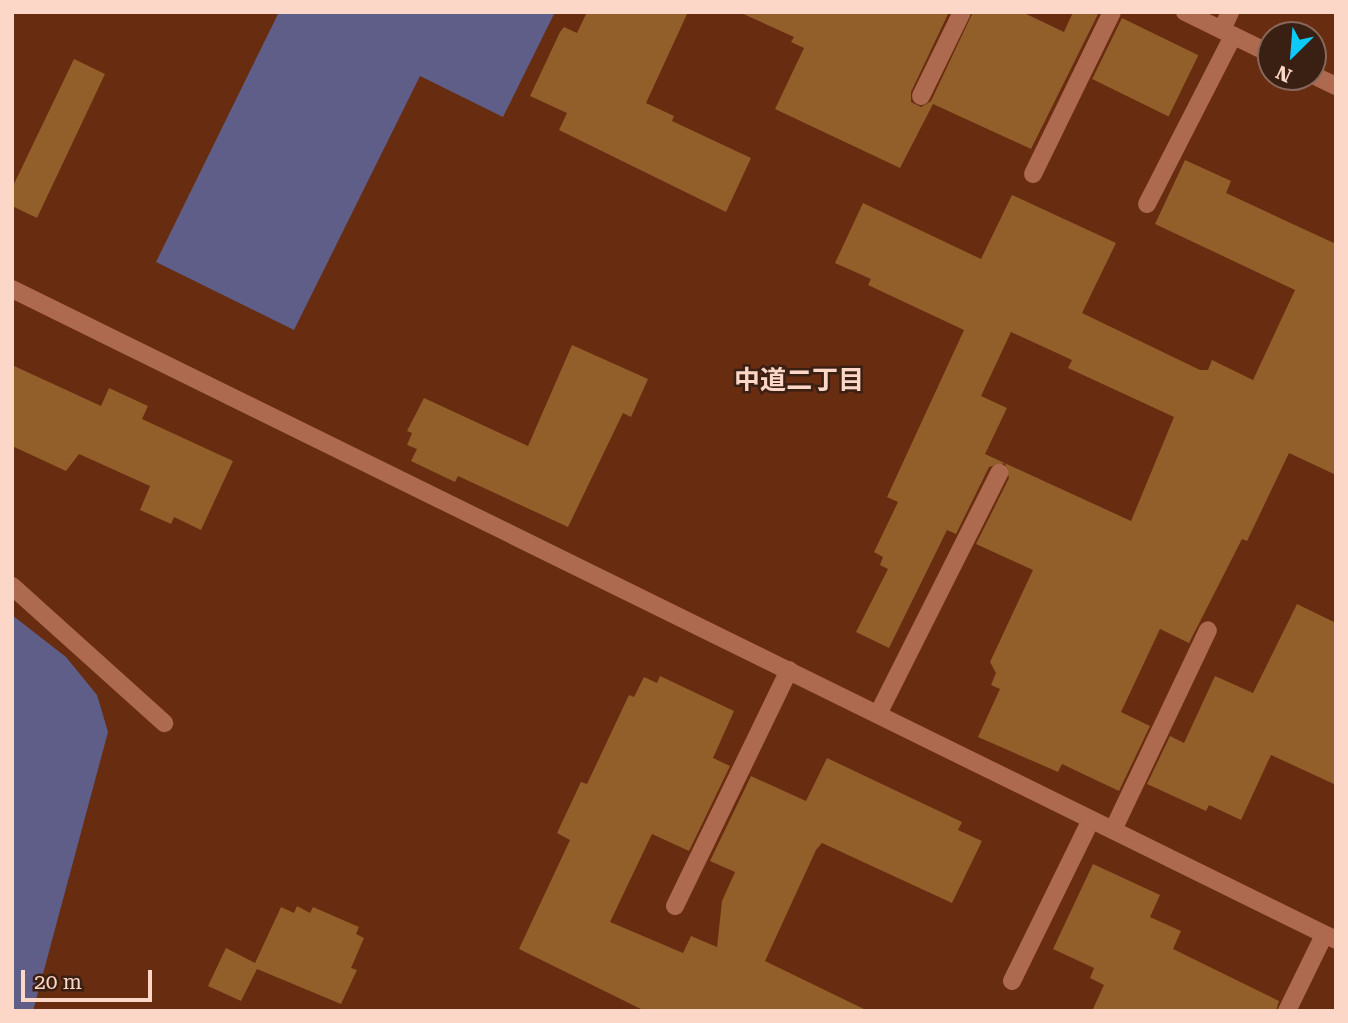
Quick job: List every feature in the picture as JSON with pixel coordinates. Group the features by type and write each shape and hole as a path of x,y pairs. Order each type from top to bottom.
{"street":[{"path":"921,96 962,12"},
{"path":"1033,174 1112,12"},
{"path":"1185,12 1257,47"},
{"path":"1147,204 1227,33 1230,12"},
{"path":"12,289 1330,937 1287,1011"},
{"path":"878,714 999,473"},
{"path":"12,586 164,723"},
{"path":"1113,830 1208,631"},
{"path":"675,906 789,670"},
{"path":"1012,981 1091,820"}],"shaded area":[{"path":"279,12 555,12 503,117 420,76 294,330 156,262"},
{"path":"12,615 66,657 97,695 108,732 33,1011 12,1011"}],"building":[{"path":"587,12 688,12 646,103 674,116 672,121 751,158 726,212 559,130 567,113 530,96 560,32 564,27 577,33"},
{"path":"739,12 949,12 911,92 911,102 921,107 931,101 973,12 1022,12 1064,32 1073,12 1099,12 1031,149 933,104 900,168 775,109 804,48 791,42 794,37"},
{"path":"1122,18 1198,55 1169,116 1092,79"},
{"path":"74,59 105,74 37,218 12,206 12,188"},
{"path":"1185,160 1231,181 1226,193 1336,244 1336,475 1289,453 1247,541 1242,539 1189,643 1160,629 1121,712 1150,726 1119,791 1062,764 1058,772 978,737 1000,689 991,685 996,673 990,662 1033,570 976,544 1009,478 1005,463 989,467 956,534 947,530 889,648 856,632 888,569 880,565 883,557 874,552 898,502 887,497 964,330 868,285 871,279 835,263 863,203 981,259 1012,195 1116,243 1082,313 1200,370 1208,370 1212,360 1253,380 1295,290 1155,224","holes":["1011,332 1072,360 1068,368 1174,417 1131,521 985,454 1007,408 981,396"]},
{"path":"572,345 648,379 631,417 623,413 568,527 458,476 455,482 411,461 417,449 407,445 412,433 407,431 424,398 528,446"},
{"path":"12,365 101,406 109,388 148,406 142,419 233,461 201,530 174,517 171,524 140,510 150,486 79,454 66,471 12,446"},
{"path":"1297,604 1336,623 1336,785 1271,755 1241,820 1209,805 1206,811 1147,784 1170,736 1184,743 1215,676 1253,693"},
{"path":"660,676 734,711 713,758 730,766 689,851 652,834 610,922 683,953 691,936 717,947 722,901 735,872 710,861 751,776 806,801 827,758 962,822 958,830 982,841 952,903 822,843 816,850 765,961 868,1011 645,1011 519,949 570,840 557,833 581,782 587,784 629,695 634,697 644,677 657,683"},
{"path":"1093,864 1160,895 1150,917 1181,931 1173,949 1279,1001 1276,1011 1092,1011 1104,985 1090,978 1094,968 1053,949"},
{"path":"297,906 310,913 313,907 359,927 356,934 364,938 351,968 357,970 341,1004 257,969 241,1001 208,986 226,948 255,963 281,907 294,913"}],"district":[{"name":"中道二丁目","path":"799,381"}]}
